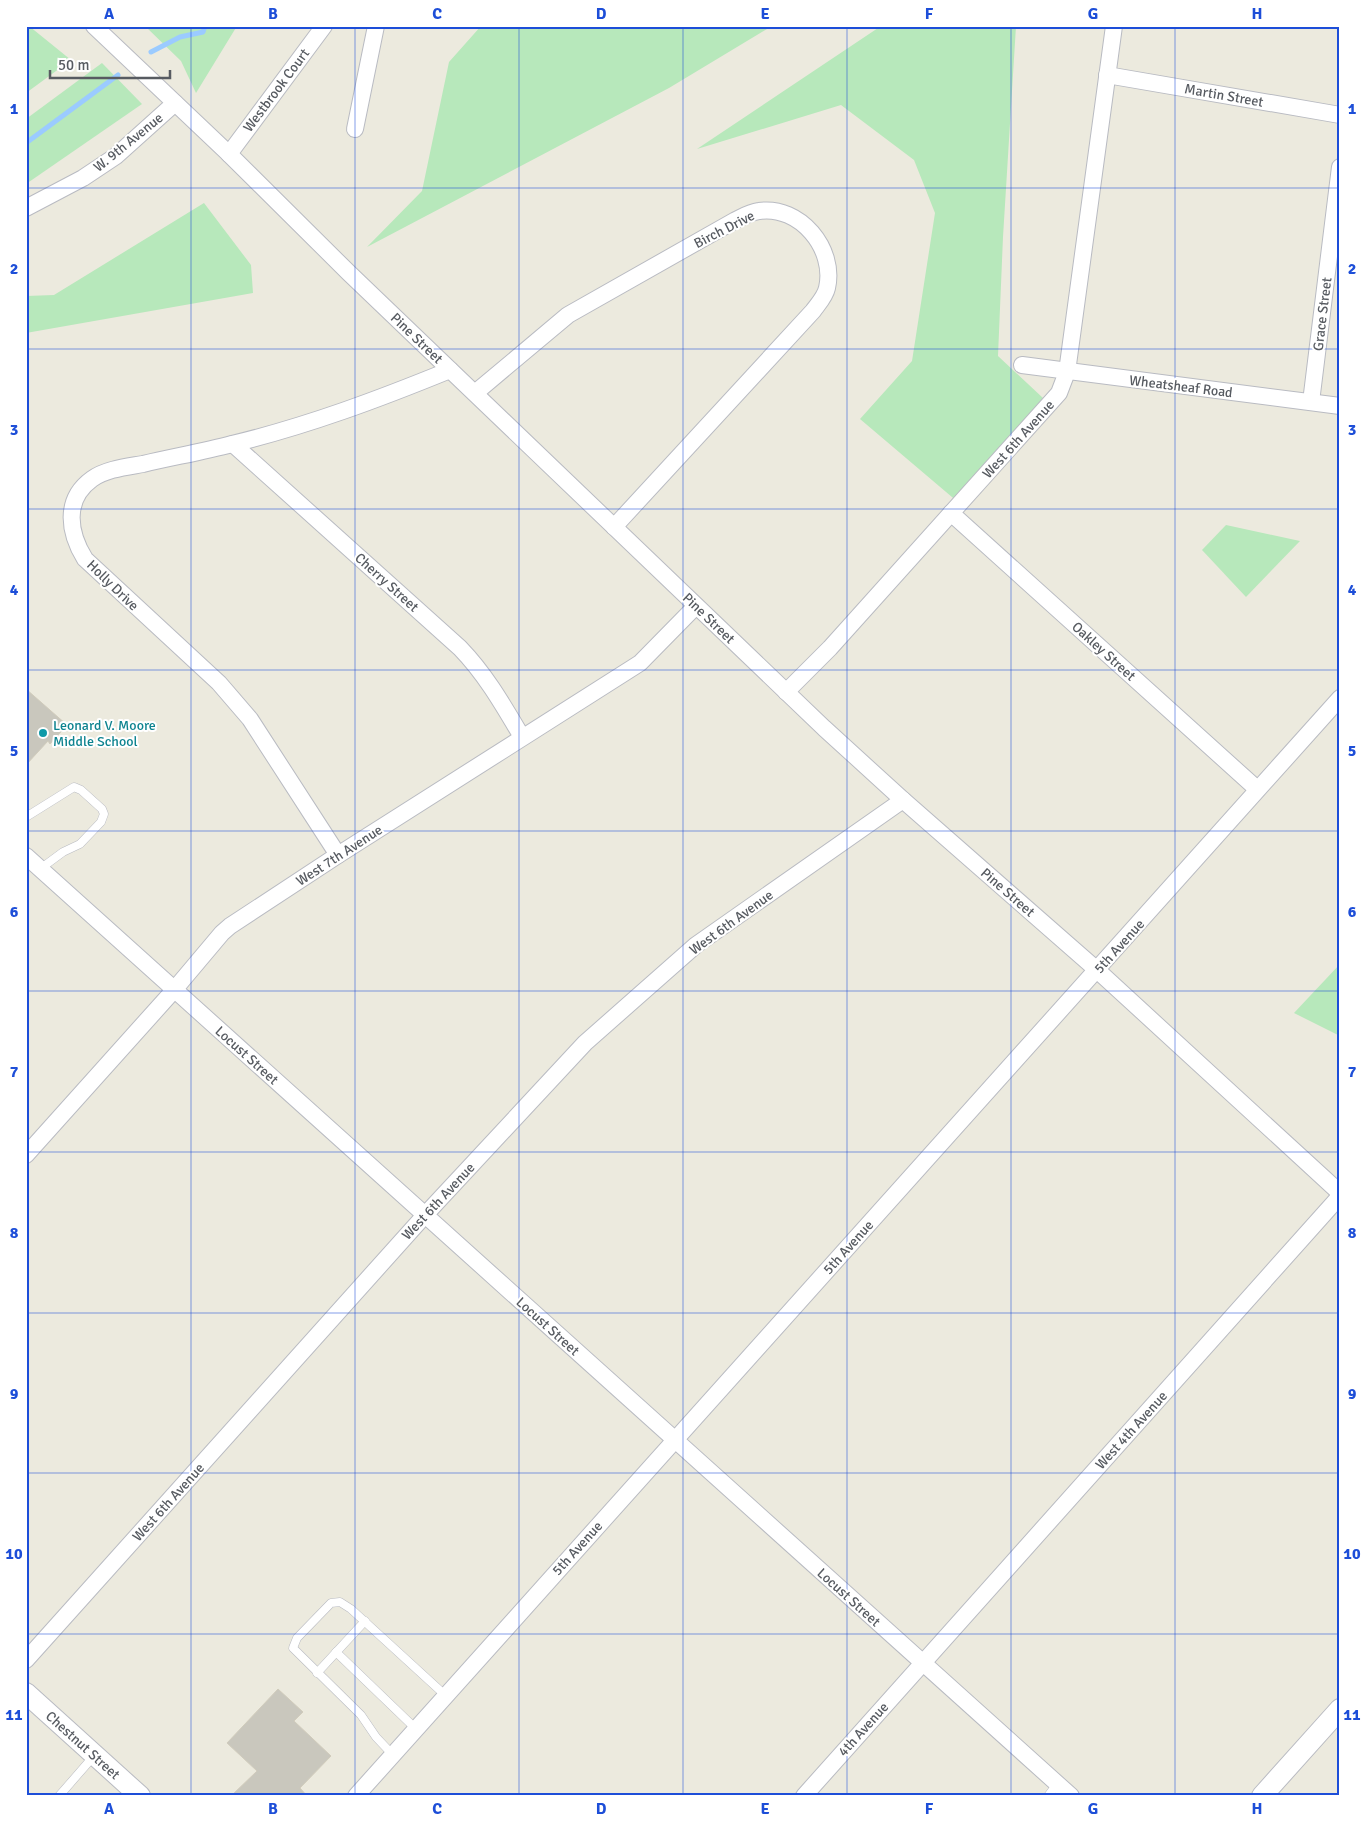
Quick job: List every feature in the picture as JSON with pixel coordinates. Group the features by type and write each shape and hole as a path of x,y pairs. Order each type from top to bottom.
{"street":[{"name":"Pine Street","path":"94,26 228,154 348,273 786,692 903,800 1097,970 1340,1195"},
{"name":"Westbrook Court","path":"228,154 324,26"},
{"path":"355,129 376,26"},
{"name":"West 6th Avenue","path":"786,692 830,648 1059,394 1068,372 1114,26"},
{"name":"Martin Street","path":"1108,75 1340,115"},
{"name":"W. 9th Avenue","path":"26,208 83,178 116,156 175,103"},
{"name":"Grace Street","path":"1311,402 1340,167"},
{"name":"Birch Drive","path":"475,393 568,314 734,220 758,211 772,211 785,214 808,228 820,244 827,263 826,290 821,300 813,312 614,527"},
{"name":"Wheatsheaf Road","path":"1022,365 1340,406"},
{"name":"Holly Drive","path":"338,855 250,719 219,683 94,569 80,550 71,526 71,513 75,498 83,488 101,473 233,444 356,408 450,370"},
{"name":"Cherry Street","path":"233,444 460,648 478,667 494,689 522,737"},
{"name":"Oakley Street","path":"951,513 1258,790"},
{"name":"West 7th Avenue","path":"26,1155 230,926 640,663 696,606"},
{"name":"5th Avenue","path":"356,1796 1340,698"},
{"name":"West 6th Avenue","path":"26,1660 425,1215 585,1043 689,952 903,800"},
{"name":"Locust Street","path":"26,856 922,1663 1052,1790 1071,1796"},
{"name":"West 4th Avenue","path":"922,1663 1340,1195"},
{"name":"4th Avenue","path":"804,1796 922,1663"},
{"name":"Chestnut Street","path":"26,1693 95,1755 132,1793"},
{"path":"1262,1796 1340,1710"}],"lane":[{"path":"26,818 74,787 81,790 102,809 104,814 101,822 80,844 63,852 40,869"},
{"path":"392,1754 376,1737 361,1715 293,1648 297,1638 332,1603 340,1602 351,1609 445,1695"},
{"path":"317,1673 364,1621"},
{"path":"336,1652 415,1728"},
{"path":"59,1796 95,1755"}],"green space":[{"path":"26,26 29,26 71,60 26,93"},
{"path":"145,26 237,26 196,93 181,61"},
{"path":"481,26 772,26 669,88 367,247 422,191 449,62"},
{"path":"881,26 1016,26 998,356 1043,398 959,503 860,419 912,361 935,213 914,160 841,105 697,149"},
{"path":"102,63 142,104 26,184 26,119"},
{"path":"204,203 251,265 253,293 26,333 26,296 54,295"},
{"path":"1226,525 1300,541 1246,597 1202,550"},
{"path":"1340,964 1340,1036 1294,1013"}],"building":[{"name":"Leonard V. Moore Middle School","path":"26,689 67,725 50,744 48,741 26,765"},
{"path":"278,1689 303,1712 294,1721 331,1756 300,1788 307,1796 231,1796 257,1771 227,1743"}],"waterway":[{"path":"151,52 180,37 203,32 205,26"},
{"path":"26,143 118,75"}],"place":[{"name":"Leonard V. Moore Middle School","path":"43,733"}]}
